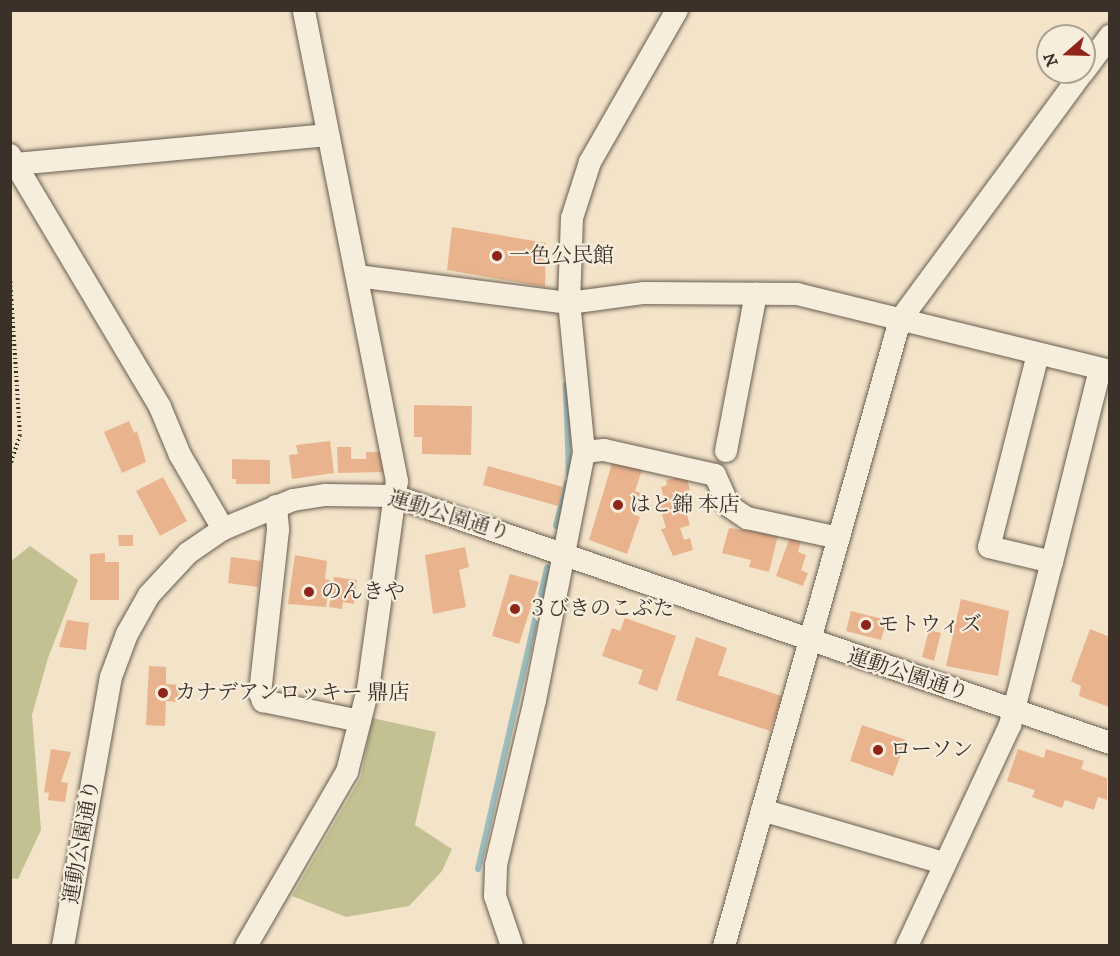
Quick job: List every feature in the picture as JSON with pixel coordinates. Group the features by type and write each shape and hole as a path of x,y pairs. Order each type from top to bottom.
{"street":[{"path":"246,945 347,772 368,689 397,481 304,10"},
{"path":"512,945 495,896 496,865 535,700 584,452 569,303 572,218 590,162 677,10"},
{"path":"1096,61 1110,36"},
{"path":"724,945 900,320 1080,84"},
{"path":"223,529 180,455 160,407 13,159 328,135"},
{"path":"357,276 569,303 644,293 797,294 1105,371 1010,725 944,863 943,876 907,945"},
{"path":"726,451 756,294"},
{"path":"1038,354 989,547 1052,562"},
{"path":"584,452 604,450 716,474 729,506 747,518 839,538"},
{"name":"運動公園通り","path":"63,945 111,677 127,634 149,595 188,554 223,529 276,506 326,495 394,496 564,553 809,642 1110,743"},
{"path":"276,506 278,530 260,693 263,701 360,721"},
{"path":"762,810 944,863"}],"path":[{"path":"10,277 20,435 10,466"}],"shaded area":[{"path":"30,546 78,580 48,658 32,715 41,830 18,879 10,878 10,562"},
{"path":"372,718 436,732 415,825 452,849 442,871 409,906 346,917 292,896 361,777"}],"building":[{"name":"一色公民館","path":"452,227 546,243 545,287 447,270"},
{"path":"414,405 472,406 471,455 422,454 422,437 414,437"},
{"path":"129,421 134,433 137,431 146,462 122,473 104,432"},
{"path":"330,441 334,473 292,479 289,455 298,454 296,445"},
{"path":"337,447 351,447 351,459 366,459 366,452 382,452 383,472 338,473"},
{"name":"はと錦 本店","path":"614,457 643,467 635,491 641,493 634,515 640,517 627,554 589,540"},
{"path":"232,459 270,460 270,484 236,484 236,479 232,479"},
{"path":"488,466 563,487 558,506 483,485"},
{"path":"686,475 690,490 685,491 690,507 685,509 690,525 680,528 684,540 690,538 693,550 673,556 661,529 666,528 660,508 664,499 661,487 667,485 666,480"},
{"path":"163,477 187,521 160,536 136,491"},
{"path":"729,528 778,535 769,572 749,567 751,560 722,553"},
{"path":"118,535 133,535 133,546 119,546"},
{"path":"790,537 801,541 798,552 806,555 801,570 808,573 803,586 776,576"},
{"path":"465,547 469,567 459,570 466,607 433,614 425,555"},
{"path":"105,553 105,562 119,562 119,600 90,600 90,554"},
{"name":"のんきや","path":"295,555 327,561 325,579 330,580 326,607 288,604"},
{"path":"231,557 261,561 258,587 228,583"},
{"name":"３びきのこぶた","path":"510,574 539,582 519,644 492,636"},
{"path":"334,577 357,580 354,604 343,602 342,609 329,607"},
{"path":"961,599 1009,611 998,676 946,666"},
{"name":"モトウィズ","path":"851,611 887,620 881,640 846,631"},
{"path":"625,618 676,636 657,691 638,684 643,670 602,656 612,628 620,631"},
{"path":"67,620 89,623 86,650 59,647"},
{"path":"1090,629 1110,637 1109,707 1079,696 1081,686 1071,681"},
{"path":"929,630 941,633 934,661 922,657"},
{"path":"696,637 727,648 718,675 782,696 770,731 676,700"},
{"name":"カナデアンロッキー 鼎店","path":"149,666 166,667 166,684 179,685 178,702 166,701 165,726 146,725"},
{"name":"ローソン","path":"862,725 906,740 893,776 850,761"},
{"path":"51,749 71,752 61,782 68,783 65,802 48,800 49,793 44,792"},
{"path":"1018,749 1044,758 1046,749 1084,761 1081,769 1107,778 1107,800 1098,797 1094,810 1065,800 1062,808 1032,797 1035,790 1007,781"}],"waterway":[{"path":"566,385 569,474"},
{"path":"556,526 567,483"},
{"path":"478,869 547,568"}],"place":[{"name":"一色公民館","path":"497,256"},
{"name":"はと錦 本店","path":"618,505"},
{"name":"のんきや","path":"309,592"},
{"name":"３びきのこぶた","path":"515,609"},
{"name":"モトウィズ","path":"866,625"},
{"name":"カナデアンロッキー 鼎店","path":"163,693"},
{"name":"ローソン","path":"878,750"}]}
